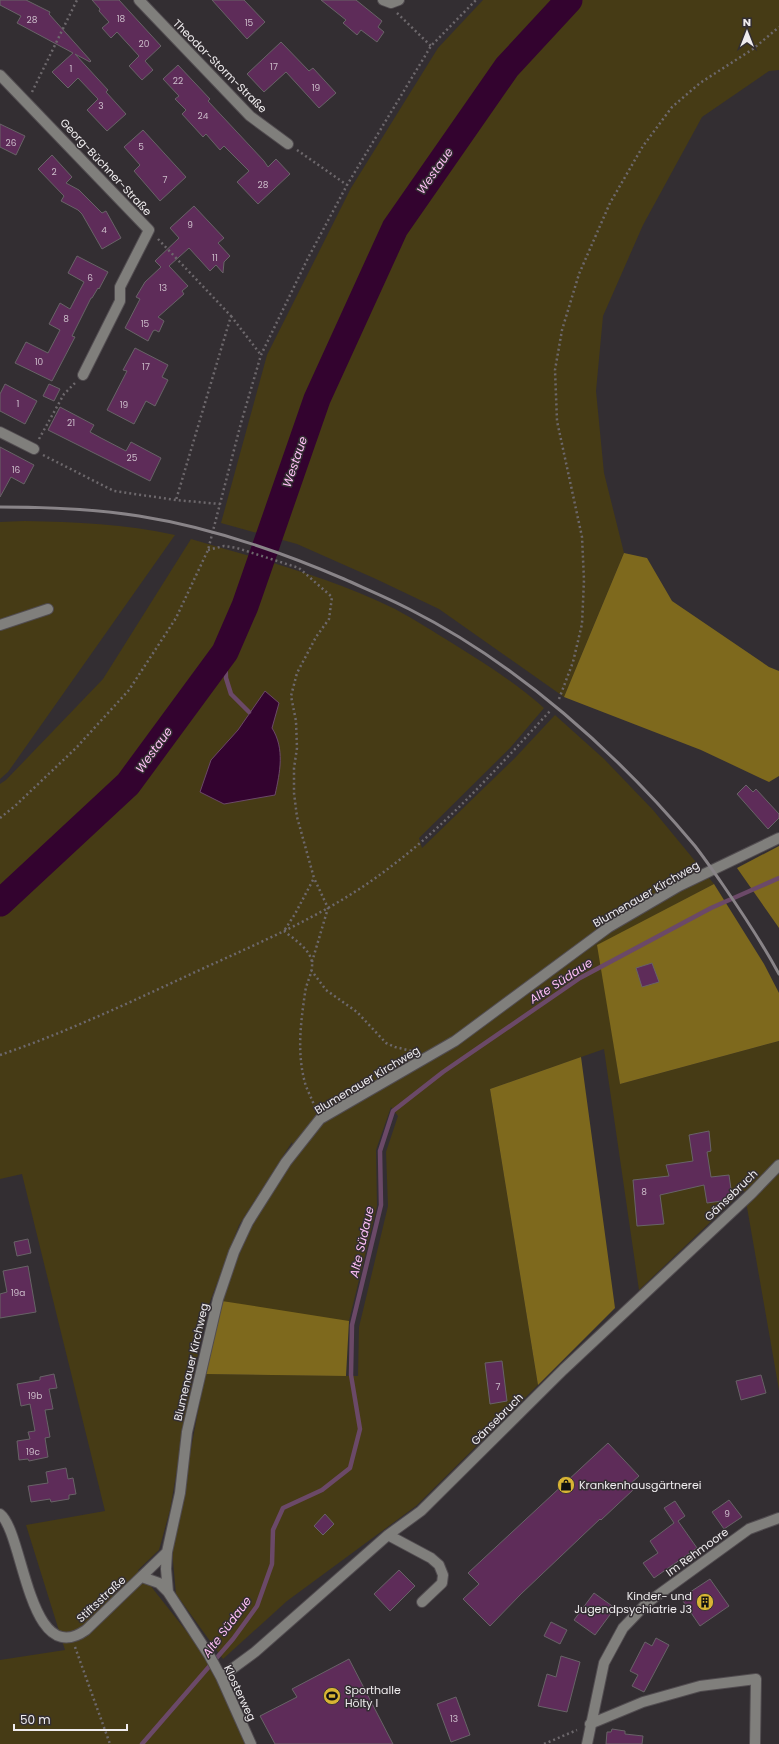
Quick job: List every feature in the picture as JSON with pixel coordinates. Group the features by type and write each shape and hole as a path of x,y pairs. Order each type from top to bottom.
{"street":[{"name":"Theodor-Storm-Straße","path":"139,0 250,116 288,144"},
{"name":"Georg-Büchner-Straße","path":"0,75 28,102 149,230 120,287 120,301 83,375"},
{"path":"0,432 34,450"},
{"path":"0,626 48,609"},
{"name":"Blumenauer Kirchweg","path":"167,1552 180,1493 187,1432 218,1299 232,1259 248,1222 286,1162 320,1119 455,1041 609,927 679,886 779,838"},
{"name":"Gänsebruch","path":"221,1677 255,1652 388,1535 420,1511 563,1370 779,1165"},
{"path":"0,1514 8,1523 23,1574 38,1613 46,1627 63,1637 71,1638"},
{"name":"Im Rehmoore","path":"587,1744 604,1663 623,1628 647,1603 749,1529 779,1518"},
{"path":"388,1535 431,1558 440,1565 443,1575 442,1582 422,1602"},
{"name":"Stiftsstraße","path":"71,1638 86,1630 167,1552"},
{"name":"Klosterweg","path":"167,1552 166,1569 168,1592"},
{"name":"Klosterweg","path":"142,1577 159,1582 168,1592 209,1655 221,1677 251,1744"},
{"path":"590,1724 643,1702 700,1686 756,1678 755,1744"}],"path":[{"path":"28,102 77,0"},
{"path":"0,818 15,806 76,748 129,690 176,618 208,550 261,355 308,258 347,185 430,46 476,0"},
{"path":"391,1 399,17 430,46"},
{"path":"559,699 573,662 582,624 584,580 582,537 557,421 555,370 562,330 580,274 610,203 643,146 672,107 700,83 753,49 779,27"},
{"path":"288,144 347,185"},
{"path":"149,230 231,316 261,355"},
{"path":"176,500 231,316"},
{"path":"83,375 64,394 34,450 114,491 176,500 220,504"},
{"path":"208,550 224,546 237,548 299,568 332,597 329,619 316,637 297,673 291,696 296,721 297,748 294,768 294,793 298,817 314,878 328,908 305,990 300,1023 300,1042 304,1079 320,1119"},
{"path":"0,1055 37,1042 116,1009 284,931 355,892 390,868 427,836 471,795 550,711"},
{"path":"284,931 296,914 314,878"},
{"path":"284,931 301,945 308,953 312,962"},
{"path":"311,970 326,990 357,1012 386,1043 395,1047 432,1054"},
{"path":"71,1638 110,1744"},
{"path":"544,1744 590,1724"}],"shaded area":[{"path":"483,0 779,0 779,70 769,71 702,117 643,225 603,316 596,391 604,473 624,553 564,697 439,609 297,544 221,523 267,355 351,188 438,48"},
{"path":"25,521 100,524 138,528 175,535 8,772 0,779 0,522"},
{"path":"191,539 320,578 345,587 395,609 488,666 544,708 510,748 419,838 422,848 514,759 555,715 604,759 653,810 714,884 598,945 620,1084 779,1041 779,1390 744,1190 639,1290 604,1049 490,1089 538,1385 416,1506 287,1601 223,1659 176,1594 172,1550 205,1374 358,1376 359,1327 388,1206 386,1152 398,1116 391,1107 376,1150 377,1206 348,1325 222,1301 239,1255 252,1226 295,1157 292,1142 239,1225 208,1307 192,1382 170,1510 159,1550 138,1570 210,1661 248,1744 0,1744 0,1660 65,1650 26,1525 105,1511 22,1174 0,1179 0,784 6,780 103,679"},
{"path":"624,553 647,558 672,601 769,667 779,671 779,776 769,782 701,750 564,697"},
{"path":"265,691 279,703 272,728 279,744 280,752 280,769 275,795 224,804 200,792 211,760 238,730"},
{"path":"779,846 779,928 737,868"},
{"path":"714,884 764,964 779,993 779,1041 620,1084 597,945"},
{"path":"581,1057 615,1308 538,1385 490,1089"},
{"path":"222,1301 349,1321 346,1376 205,1374"}],"building":[{"path":"0,0 26,0 50,12 49,14 91,61 90,62 75,54 108,90 106,92 126,114 107,131 87,110 98,99 78,78 68,88 52,72 73,53 17,23 21,16 0,5"},
{"path":"92,0 119,0 161,46 145,61 153,70 142,80 129,66 139,56 117,32 111,38 102,28 109,22"},
{"path":"212,0 244,0 265,22 247,39"},
{"path":"321,0 356,0 382,21 378,27 384,32 377,42 361,30 357,35 343,23 346,20"},
{"path":"281,42 309,71 313,68 336,93 319,108 286,72 264,92 247,74"},
{"path":"178,65 210,99 208,101 268,167 276,159 290,174 258,204 237,182 249,171 224,146 220,150 206,134 203,137 182,114 186,110 175,99 179,96 163,79"},
{"path":"0,124 25,136 16,155 0,147"},
{"path":"143,130 186,177 160,201 134,171 140,165 124,147"},
{"path":"52,155 72,177 66,183 79,190 102,213 106,211 121,238 102,249 82,214 78,210 61,201 64,196 38,169"},
{"path":"194,206 224,238 218,243 230,256 224,262 223,273 216,265 210,271 189,248 169,266 188,286 182,291 184,294 158,317 164,321 159,332 155,330 153,331 148,341 125,328 140,299 136,297 145,282 161,267 155,261 179,238 170,228"},
{"path":"77,256 108,272 99,289 98,288 91,298 72,336 75,337 52,381 15,363 26,342 48,353 60,330 49,324 60,303 70,309 84,282 68,273"},
{"path":"135,348 168,365 162,377 168,380 155,406 146,401 134,424 107,410 127,371 123,370"},
{"path":"5,384 37,401 25,424 0,411 0,394"},
{"path":"49,384 60,389 54,401 43,396"},
{"path":"60,407 94,425 90,432 126,451 131,442 161,458 150,481 48,430"},
{"path":"0,447 34,465 24,484 11,477 0,497"},
{"path":"746,785 753,792 756,789 779,814 779,818 768,829 737,794"},
{"path":"652,963 659,982 642,987 636,968"},
{"path":"709,1131 711,1151 707,1152 711,1177 729,1175 732,1196 728,1196 729,1200 707,1203 704,1185 660,1195 664,1224 637,1226 633,1180 669,1176 666,1165 693,1161 689,1135"},
{"path":"28,1239 31,1253 17,1256 14,1242"},
{"path":"28,1266 36,1312 0,1318 0,1294 7,1292 3,1271"},
{"path":"502,1361 507,1401 490,1404 485,1363"},
{"path":"54,1374 57,1388 49,1389 53,1409 45,1410 50,1437 45,1438 48,1457 29,1461 28,1459 19,1460 17,1441 30,1439 28,1432 35,1431 30,1404 21,1406 17,1384 40,1380 40,1377"},
{"path":"761,1375 766,1393 741,1400 736,1381"},
{"path":"608,1443 639,1476 629,1485 633,1490 601,1520 600,1519 521,1594 490,1626 463,1599 479,1584 468,1573"},
{"path":"66,1468 68,1479 73,1478 76,1494 69,1495 69,1499 51,1502 50,1499 31,1502 28,1486 48,1483 46,1472"},
{"path":"729,1500 742,1517 724,1529 712,1512"},
{"path":"675,1501 685,1516 678,1521 697,1548 654,1578 643,1563 658,1553 650,1541 674,1523 664,1508"},
{"path":"325,1514 334,1524 323,1535 314,1526"},
{"path":"399,1570 415,1586 390,1611 374,1594"},
{"name":"Kinder- und Jugendpsychiatrie J3","path":"710,1579 729,1606 700,1626 681,1598"},
{"path":"594,1593 615,1608 595,1635 574,1620"},
{"path":"551,1622 567,1630 560,1644 544,1636"},
{"path":"656,1638 669,1645 644,1692 632,1686 638,1675 630,1671 645,1642 652,1646"},
{"path":"561,1656 580,1662 567,1712 538,1706 547,1674 556,1677"},
{"name":"Sporthalle Hölty I","path":"349,1659 393,1744 275,1744 260,1716 297,1697 292,1689"},
{"path":"456,1697 470,1735 451,1742 437,1704"},
{"path":"612,1729 625,1731 625,1734 643,1736 642,1744 606,1744 607,1732 611,1732"}],"waterway":[{"name":"Westaue","path":"0,903 128,784 225,652 245,606 317,399 395,228 507,67 569,0"},
{"path":"225,652 226,678 231,694 249,712"},
{"name":"Alte Südaue","path":"142,1744 233,1639 257,1606 272,1564 273,1530 283,1508 322,1490 350,1468 360,1429 351,1375 352,1325 381,1205 380,1151 393,1111 443,1072 580,978 711,908 779,878"}],"railway":[{"path":"0,507 70,509 139,516 217,533 294,559 344,579 385,597 449,631 489,656 564,713 633,777 665,811 699,851 745,918 779,974"}],"place":[{"name":"Krankenhausgärtnerei","path":"566,1485"},
{"name":"Kinder- und Jugendpsychiatrie J3","path":"705,1602"},
{"name":"Sporthalle Hölty I","path":"332,1696"}]}
